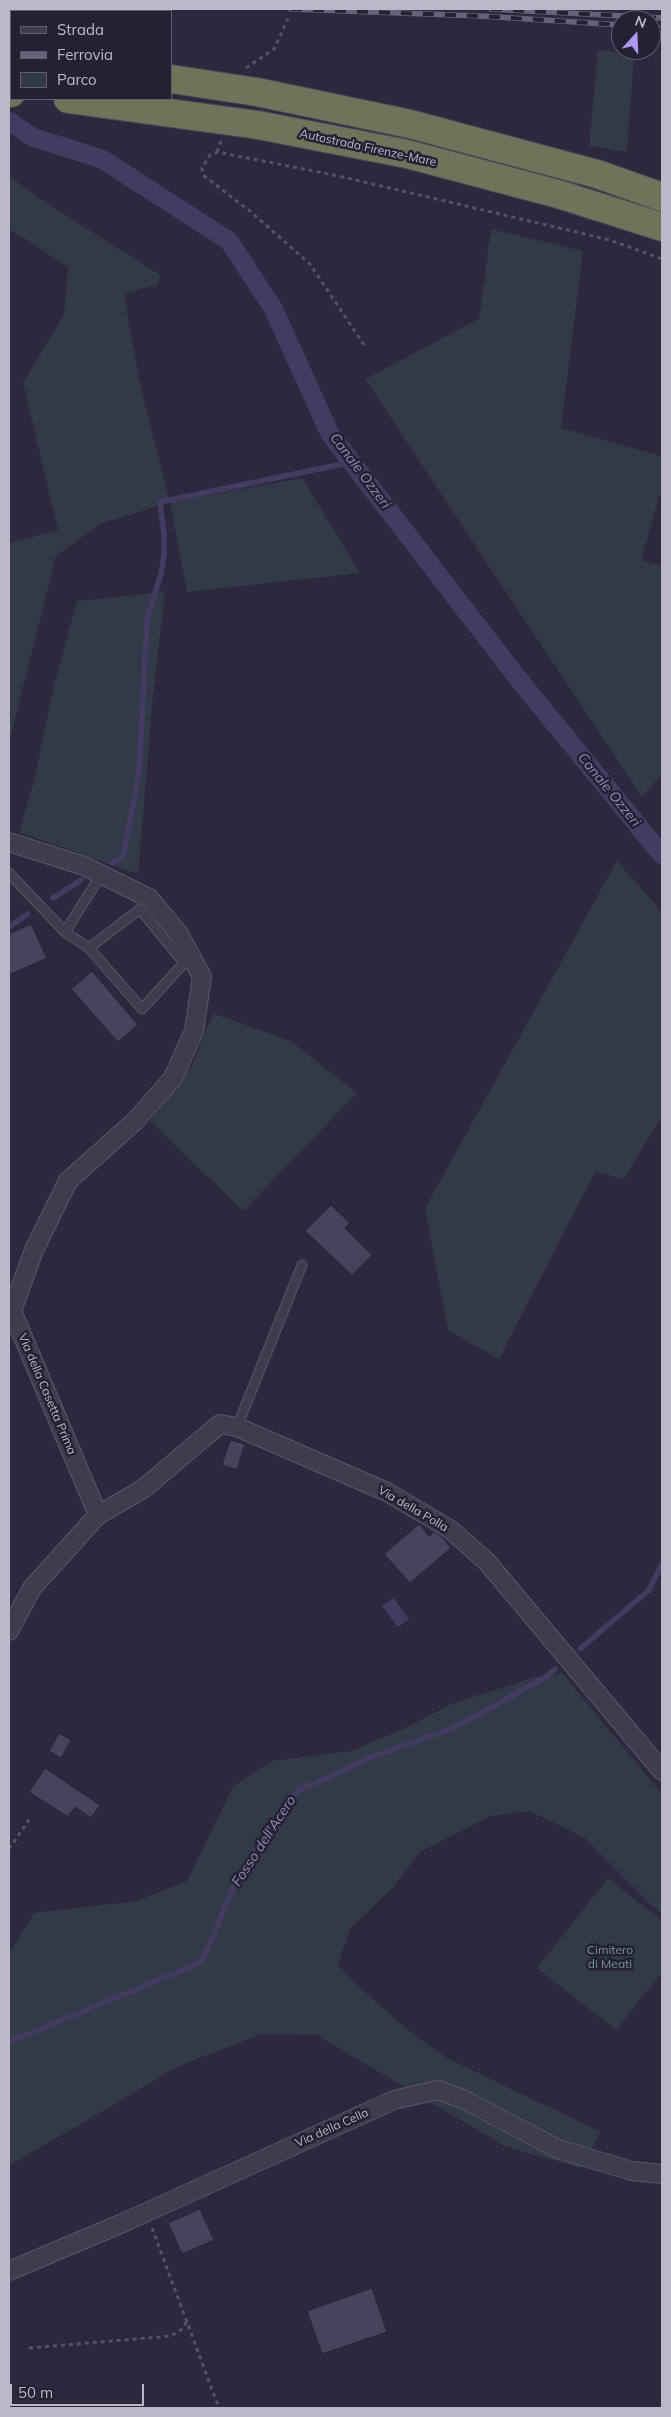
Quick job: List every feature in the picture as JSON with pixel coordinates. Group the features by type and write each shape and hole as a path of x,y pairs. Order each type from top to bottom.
{"highway":[{"path":"172,79 257,92 410,124 597,174 662,197"},
{"name":"Autostrada Firenze-Mare","path":"78,100 258,125 406,154 558,194 662,226"}],"street":[{"name":"Via della Casetta Prima","path":"9,842 84,866 149,898 179,934 202,977 194,1031 174,1078 135,1121 68,1181 34,1250 12,1310 98,1515"},
{"name":"Via della Polla","path":"9,1631 32,1588 98,1515 143,1489 220,1424 238,1427 388,1492 451,1530 487,1562 662,1771"},
{"name":"Via della Cella","path":"9,2271 146,2212 394,2100 438,2090 463,2099 558,2148 632,2171 662,2174"}],"lane":[{"path":"9,873 65,932 89,948 142,1009 184,963 140,909 89,948"},
{"path":"65,932 101,875"},
{"path":"238,1427 302,1265"}],"path":[{"path":"247,66 274,49 288,19"},
{"path":"216,152 221,140"},
{"path":"364,344 310,264 250,212 203,175 204,161 210,154 216,152 339,176 610,240 662,259"},
{"path":"9,1850 31,1816"},
{"path":"146,2212 219,2408"},
{"path":"29,2348 171,2336 182,2329 187,2321"}],"green space":[{"path":"598,50 611,51 611,60 634,60 627,152 589,146"},
{"path":"9,176 37,197 160,275 158,284 124,294 139,380 170,502 100,524 56,556 9,742 9,543 58,530 23,382 64,315 68,267 9,229"},
{"path":"491,229 583,251 561,428 662,456 662,488 641,560 662,566 662,774 642,797 365,379 479,319"},
{"path":"302,478 360,573 187,592 170,502"},
{"path":"165,592 153,695 138,874 19,832 36,773 53,689 77,601"},
{"path":"617,861 662,912 662,1116 624,1179 595,1172 499,1359 448,1330 425,1208"},
{"path":"213,1013 292,1042 357,1093 243,1211 150,1121 192,1066"},
{"path":"562,1673 662,1794 662,1913 649,1903 584,1837 529,1811 490,1816 420,1852 393,1887 350,1929 338,1964 350,1979 413,2034 447,2058 601,2132 581,2168 504,2146 317,2035 261,2034 179,2066 9,2166 9,1954 34,1913 137,1901 187,1881 233,1787 271,1761 351,1751 406,1728 451,1704 536,1677"},
{"name":"Cimitero di Meati","path":"608,1878 662,1921 662,1972 616,2030 537,1968"}],"shaded area":[{"path":"393,1598 409,1619 398,1627 382,1606"}],"building":[{"path":"31,924 47,958 9,975 9,934"},
{"path":"92,971 138,1025 118,1042 71,989"},
{"path":"331,1205 350,1223 345,1228 372,1255 352,1275 305,1231"},
{"path":"230,1440 245,1444 237,1470 222,1465"},
{"path":"419,1524 429,1536 434,1532 442,1537 451,1548 410,1583 384,1554"},
{"path":"59,1733 71,1740 61,1758 49,1751"},
{"path":"45,1768 100,1805 91,1818 75,1807 68,1817 29,1792"},
{"path":"200,2209 214,2240 182,2254 168,2223"},
{"path":"372,2288 387,2332 322,2354 307,2311"}],"waterway":[{"name":"Canale Ozzeri","path":"9,121 32,137 102,159 229,241 273,308 330,434 516,676 662,855"},
{"path":"112,863 123,857 139,773 147,619 161,574 164,555 164,534 160,502 352,462"},
{"path":"53,898 81,880"},
{"path":"9,927 28,914"},
{"name":"Fosso dell'Acero","path":"580,1649 649,1590 662,1564"},
{"name":"Fosso dell'Acero","path":"9,2042 202,1962 237,1879 297,1791 375,1756 453,1728 545,1678 555,1669"}],"railway":[{"path":"291,9 481,16 611,24"},
{"path":"491,9 662,18"}]}
